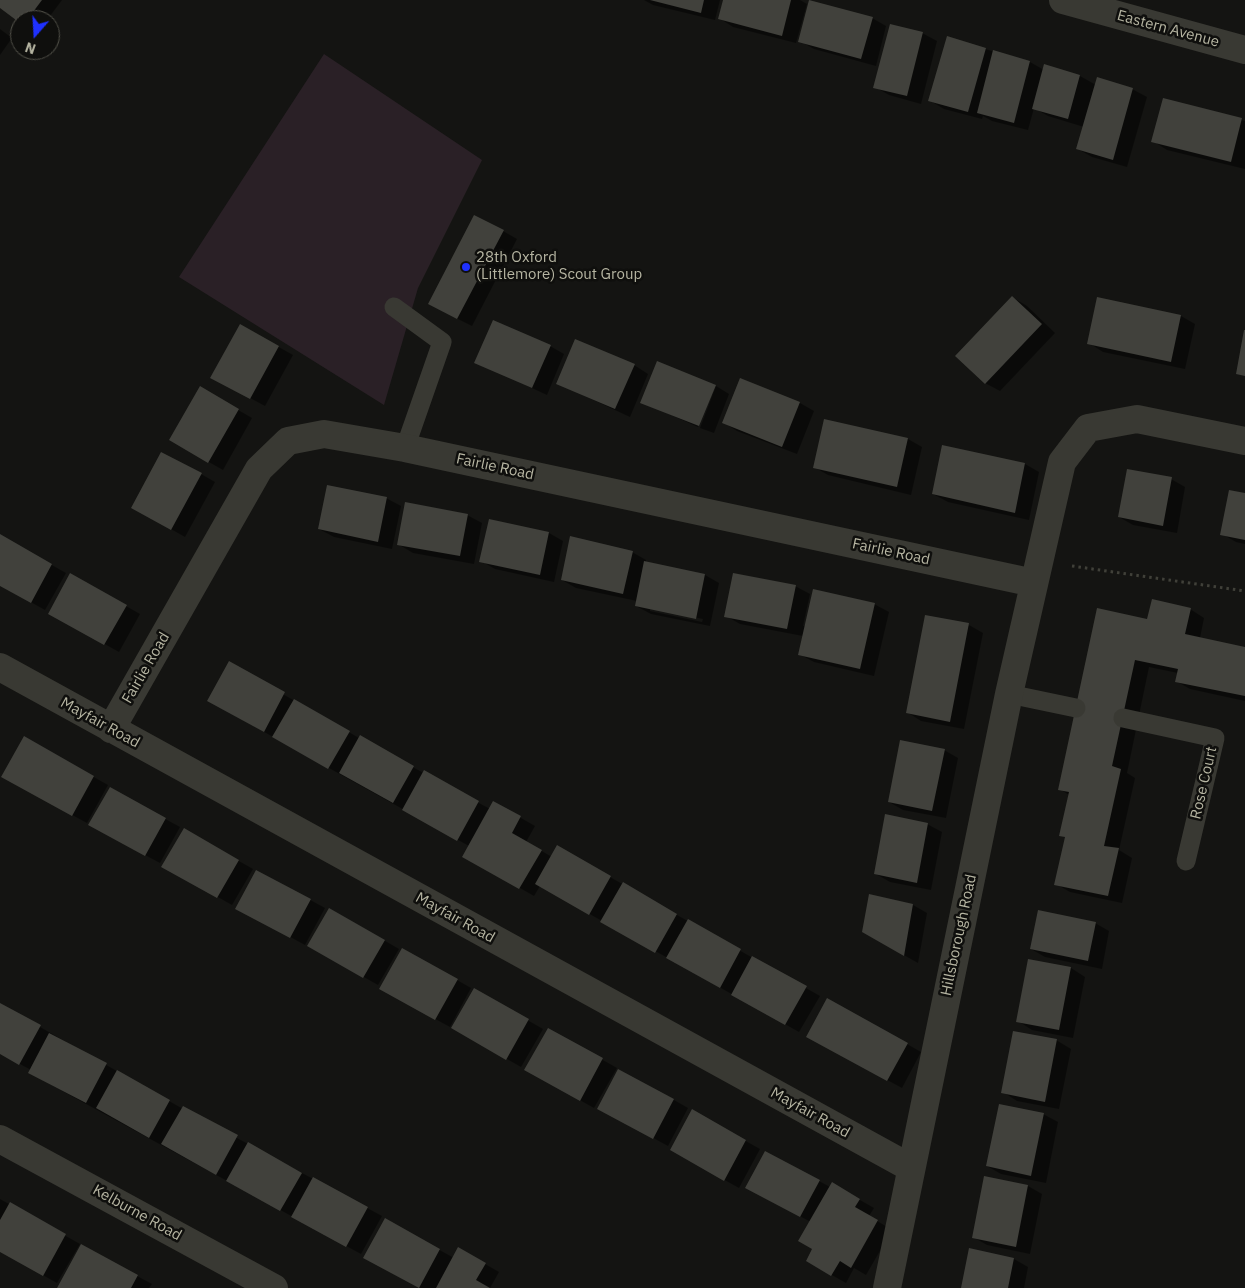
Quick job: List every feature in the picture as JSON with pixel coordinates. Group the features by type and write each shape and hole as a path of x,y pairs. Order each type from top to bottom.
{"street":[{"name":"Eastern Avenue","path":"1063,0 1245,50"},
{"name":"Hillsborough Road","path":"887,1288 1009,694 1062,462 1088,428 1137,419 1245,441"},
{"name":"Fairlie Road","path":"111,729 259,469 288,441 324,434 405,448 1037,572"},
{"name":"Mayfair Road","path":"2,673 111,729 911,1168"},
{"name":"Kelburne Road","path":"0,1138 274,1288"}],"lane":[{"path":"394,307 442,342 405,448"},
{"path":"1009,694 1076,708"},
{"name":"Rose Court","path":"1122,718 1215,738 1186,861"}],"path":[{"path":"1037,572 1245,591"}],"shaded area":[{"path":"324,54 482,160 418,288 384,405 179,277"}],"building":[{"path":"0,0 42,0 34,10 10,10 10,16 0,8"},
{"path":"650,0 704,0 701,13"},
{"path":"723,0 791,0 782,36 718,19"},
{"path":"809,0 873,17 861,59 798,42"},
{"path":"890,24 923,32 907,96 873,88"},
{"path":"947,36 986,48 968,112 928,101"},
{"path":"993,50 1030,61 1014,123 977,113"},
{"path":"1044,64 1080,75 1068,119 1032,109"},
{"path":"1097,77 1133,88 1113,160 1076,149"},
{"path":"1163,98 1242,118 1231,162 1151,142"},
{"name":"28th Oxford (Littlemore) Scout Group","path":"474,215 504,230 457,319 428,304"},
{"path":"1012,296 1042,324 985,384 955,356"},
{"path":"1097,297 1181,315 1171,362 1087,344"},
{"path":"493,320 551,345 532,388 474,363"},
{"path":"240,324 279,346 250,399 210,378"},
{"path":"1245,330 1245,376 1236,374"},
{"path":"575,339 635,364 615,409 556,384"},
{"path":"657,361 716,385 699,426 640,403"},
{"path":"740,378 800,402 782,447 722,423"},
{"path":"200,386 239,409 208,463 169,440"},
{"path":"824,419 908,438 897,487 813,468"},
{"path":"942,445 1025,463 1015,513 932,494"},
{"path":"161,452 202,473 171,530 131,508"},
{"path":"1127,469 1172,477 1163,526 1118,517"},
{"path":"327,485 387,497 378,542 318,529"},
{"path":"1229,490 1245,493 1245,540 1220,535"},
{"path":"405,502 468,514 460,556 397,545"},
{"path":"489,519 549,532 540,575 479,562"},
{"path":"0,534 52,564 31,603 0,586"},
{"path":"570,536 633,551 623,594 561,580"},
{"path":"644,561 705,574 696,619 635,606"},
{"path":"70,573 127,605 104,645 48,614"},
{"path":"733,573 796,585 787,629 724,617"},
{"path":"813,589 875,603 860,669 798,655"},
{"path":"1152,599 1191,608 1185,634 1245,647 1245,696 1175,682 1178,669 1135,660 1112,766 1121,769 1104,846 1119,848 1108,896 1054,885 1065,837 1059,836 1069,792 1058,790 1097,608 1147,619"},
{"path":"925,615 969,623 950,722 906,713"},
{"path":"229,661 285,692 264,732 207,701"},
{"path":"294,699 350,731 328,769 272,737"},
{"path":"360,735 414,766 393,803 339,773"},
{"path":"24,736 94,776 72,816 1,777"},
{"path":"900,740 945,749 932,811 888,802"},
{"path":"424,770 479,801 457,841 402,810"},
{"path":"110,787 166,818 145,856 88,825"},
{"path":"493,801 521,816 512,833 542,850 519,889 462,857"},
{"path":"885,814 928,823 917,883 874,874"},
{"path":"184,828 239,860 217,898 161,867"},
{"path":"557,845 611,876 589,915 535,884"},
{"path":"256,870 311,899 290,938 235,909"},
{"path":"623,882 677,914 655,953 600,922"},
{"path":"869,894 913,904 904,956 862,932"},
{"path":"329,908 385,940 363,978 307,946"},
{"path":"1038,910 1096,922 1088,961 1030,949"},
{"path":"688,919 741,949 720,988 666,958"},
{"path":"402,948 458,979 435,1020 379,989"},
{"path":"752,956 807,986 785,1025 731,995"},
{"path":"1028,959 1071,967 1059,1030 1016,1022"},
{"path":"474,988 529,1019 506,1060 451,1028"},
{"path":"827,998 908,1043 887,1081 806,1037"},
{"path":"0,1003 41,1025 19,1065 0,1054"},
{"path":"548,1028 603,1058 580,1101 524,1070"},
{"path":"1013,1031 1057,1039 1045,1102 1001,1093"},
{"path":"49,1033 107,1063 86,1103 28,1073"},
{"path":"618,1069 674,1099 653,1139 597,1109"},
{"path":"117,1070 170,1100 149,1138 96,1108"},
{"path":"999,1104 1044,1113 1031,1176 986,1166"},
{"path":"183,1106 238,1135 216,1175 161,1144"},
{"path":"692,1109 746,1140 724,1181 670,1150"},
{"path":"248,1142 302,1173 280,1211 226,1181"},
{"path":"765,1151 820,1180 800,1217 745,1188"},
{"path":"984,1176 1028,1185 1016,1247 972,1238"},
{"path":"313,1177 368,1207 346,1247 291,1217"},
{"path":"832,1182 860,1199 855,1207 878,1220 851,1268 840,1261 831,1276 806,1261 812,1249 798,1241"},
{"path":"10,1202 66,1234 43,1276 0,1252 0,1220"},
{"path":"385,1218 440,1249 419,1288 363,1258"},
{"path":"81,1244 138,1275 131,1288 57,1288"},
{"path":"458,1247 486,1263 476,1280 490,1288 436,1288"},
{"path":"969,1248 1014,1258 1008,1288 961,1288"}],"place":[{"name":"28th Oxford (Littlemore) Scout Group","path":"466,267"}]}
